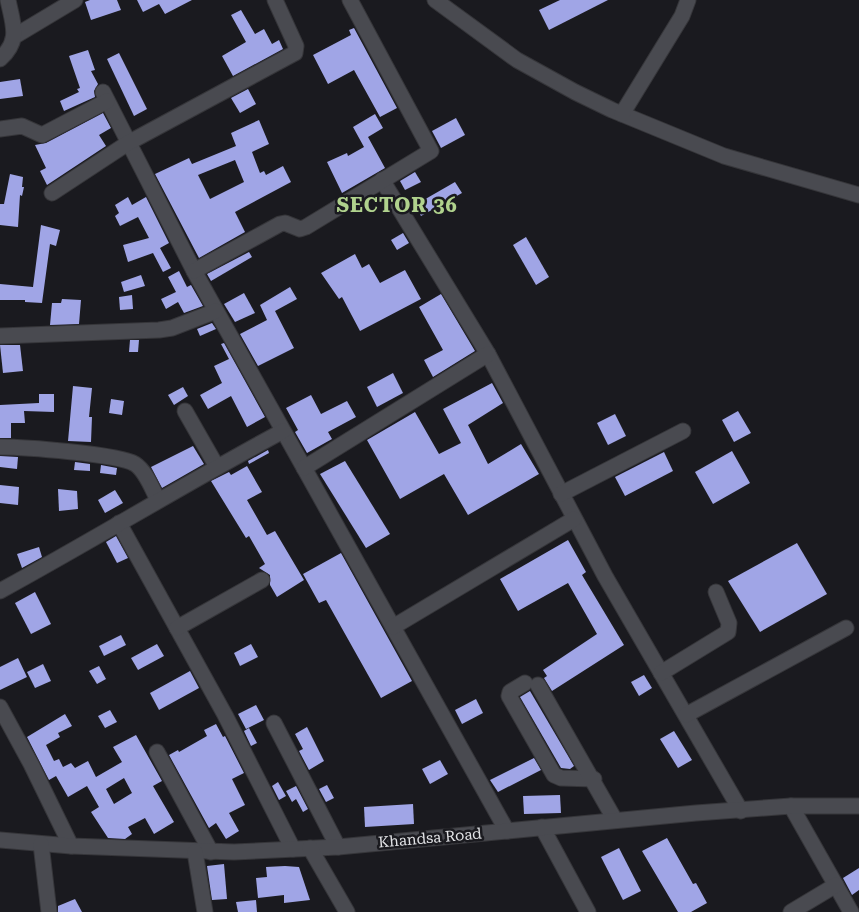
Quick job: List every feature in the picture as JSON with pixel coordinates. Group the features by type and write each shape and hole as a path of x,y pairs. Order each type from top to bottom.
{"street":[{"path":"0,59 11,48 14,36 8,0"},
{"path":"14,36 75,0"},
{"path":"52,193 128,143 295,53 296,46 275,0"},
{"path":"194,271 280,224 285,223 300,229 306,227 431,151 350,0"},
{"path":"435,0 517,60 575,92 622,114 724,156 859,195"},
{"path":"622,114 682,16 688,0"},
{"path":"0,129 22,126 42,135 105,96 194,271 507,830"},
{"path":"382,180 488,354 574,519 741,810"},
{"path":"0,336 159,330 172,328 216,311"},
{"path":"304,468 488,354"},
{"path":"185,411 217,466"},
{"path":"0,591 50,565 217,466 283,431"},
{"path":"562,494 683,431"},
{"path":"0,447 84,455 134,463 143,474 158,500"},
{"path":"393,626 574,519"},
{"path":"119,524 225,715 293,849"},
{"path":"178,628 262,580"},
{"path":"661,672 728,632 729,624 716,592"},
{"path":"686,715 846,628"},
{"path":"594,779 561,778 554,775 509,696 510,692 531,684 594,779 615,820"},
{"path":"0,708 31,764 71,846"},
{"path":"274,723 338,846"},
{"path":"157,752 211,852"},
{"path":"790,806 851,912"},
{"name":"Khandsa Road","path":"0,840 71,846 195,852 293,849 790,806 859,806"},
{"path":"542,827 588,912"},
{"path":"42,844 50,912"},
{"path":"310,848 347,912"},
{"path":"195,852 206,912"},
{"path":"791,912 836,885"}],"building":[{"path":"90,0 117,0 121,10 91,20 85,2"},
{"path":"137,0 192,0 165,14 159,4 143,12"},
{"path":"560,0 608,0 549,30 539,10"},
{"path":"241,10 255,34 264,29 272,44 279,40 283,49 233,76 222,56 246,42 231,15"},
{"path":"354,28 397,108 380,117 354,70 328,84 313,55 351,35 349,30"},
{"path":"88,50 95,70 91,71 98,84 94,91 95,97 64,111 60,101 79,92 77,89 80,88 69,56"},
{"path":"119,53 147,109 134,116 107,59"},
{"path":"20,79 23,96 0,99 0,82"},
{"path":"248,89 256,104 240,113 231,98"},
{"path":"103,113 111,128 99,135 106,146 47,185 40,171 46,168 35,145 46,143"},
{"path":"375,114 383,128 368,137 385,168 342,193 327,162 347,153 348,156 364,147 353,127"},
{"path":"456,118 465,135 441,148 432,131"},
{"path":"259,120 269,144 252,152 260,173 264,171 266,175 283,166 291,182 235,212 245,232 199,258 155,174 189,158 192,164 236,146 231,133","holes":["235,160 244,182 210,199 198,175"]},
{"path":"415,172 421,182 405,190 400,181"},
{"path":"10,174 23,177 22,187 24,187 22,196 20,195 18,227 0,225 0,204 4,204"},
{"path":"455,182 462,193 421,216 415,205"},
{"path":"128,197 132,205 146,197 169,243 160,248 171,268 163,272 153,253 128,262 123,245 149,238 138,217 120,226 115,216 119,213 115,205"},
{"path":"41,225 60,230 56,246 50,244 42,303 25,302 25,300 0,300 0,284 33,287"},
{"path":"403,233 409,243 397,250 391,240"},
{"path":"526,237 549,277 536,285 513,245"},
{"path":"249,252 252,257 211,281 207,274"},
{"path":"355,254 362,268 369,264 380,283 405,270 421,299 360,331 342,297 339,299 321,273"},
{"path":"179,271 187,287 191,285 203,306 184,313 178,302 166,309 161,299 176,292 168,277"},
{"path":"141,275 145,286 124,292 121,282"},
{"path":"290,287 297,299 275,311 294,348 258,366 240,334 267,320 260,305"},
{"path":"244,293 255,313 235,322 224,304"},
{"path":"441,294 475,351 433,377 424,360 443,350 419,307"},
{"path":"132,295 133,309 120,310 119,297"},
{"path":"62,299 81,300 79,324 50,325 52,303 61,303"},
{"path":"212,323 216,329 200,336 197,329"},
{"path":"130,340 139,340 138,352 129,352"},
{"path":"224,343 265,417 247,427 231,396 208,409 200,395 222,383 214,366 229,359 221,344"},
{"path":"0,345 20,345 23,371 3,373"},
{"path":"393,373 403,393 377,407 367,387"},
{"path":"492,383 503,403 468,425 488,464 521,444 539,474 468,515 444,474 400,499 367,440 415,412 439,454 461,443 443,409"},
{"path":"73,386 92,388 89,417 92,417 91,442 68,441"},
{"path":"183,387 188,396 174,405 168,395"},
{"path":"39,394 54,394 54,412 24,411 25,423 11,423 11,438 0,438 0,405 39,403"},
{"path":"311,395 321,414 347,401 356,417 328,432 332,439 307,453 295,432 298,430 286,408"},
{"path":"111,399 124,401 122,415 109,413"},
{"path":"738,411 751,433 734,442 722,420"},
{"path":"615,414 626,436 608,445 597,423"},
{"path":"193,446 204,464 162,488 151,467"},
{"path":"268,450 269,453 249,464 248,461"},
{"path":"732,451 750,483 713,504 695,472"},
{"path":"664,452 673,471 625,496 615,477"},
{"path":"0,456 18,457 17,469 0,467"},
{"path":"345,461 390,534 366,548 320,474"},
{"path":"75,462 90,464 90,471 74,470"},
{"path":"101,465 117,468 116,475 100,473"},
{"path":"247,466 262,492 247,500 267,535 275,531 304,580 277,597 270,585 270,575 259,568 265,564 249,536 246,538 211,481 229,472 231,475"},
{"path":"0,485 19,487 18,505 0,503"},
{"path":"58,489 77,491 78,509 59,511"},
{"path":"115,490 123,503 105,513 98,500"},
{"path":"116,536 128,558 117,563 106,542"},
{"path":"568,540 586,572 582,575 624,645 552,691 544,678 547,676 543,670 597,634 568,583 518,611 500,579"},
{"path":"797,543 827,594 760,632 728,581"},
{"path":"39,547 42,557 22,568 17,554"},
{"path":"341,553 412,681 381,698 326,600 319,603 303,574"},
{"path":"35,592 51,624 31,634 15,603"},
{"path":"121,635 126,645 104,656 99,646"},
{"path":"157,644 164,656 138,670 131,658"},
{"path":"251,644 258,657 240,666 234,653"},
{"path":"18,658 27,677 0,690 0,667"},
{"path":"43,664 51,681 35,688 27,672"},
{"path":"99,666 106,679 97,684 89,671"},
{"path":"190,671 199,688 159,710 150,693"},
{"path":"644,675 652,688 639,696 631,682"},
{"path":"530,691 574,766 570,769 561,768 520,697"},
{"path":"476,699 483,713 462,724 455,710"},
{"path":"256,705 264,720 246,729 238,714"},
{"path":"110,710 117,722 105,728 98,716"},
{"path":"65,714 72,726 58,733 60,737 46,745 54,761 59,759 63,767 71,763 75,768 88,761 96,777 122,762 113,747 136,735 162,781 153,786 174,822 154,834 145,818 128,827 132,834 125,839 108,838 91,812 99,807 87,786 68,797 56,776 49,780 27,737","holes":["124,778 132,793 114,804 106,789"]},
{"path":"216,724 223,737 225,736 244,773 232,779 245,805 229,813 239,831 226,839 216,823 209,828 169,755 178,750 179,752 207,736 204,730"},
{"path":"307,727 324,761 309,770 299,751 303,749 295,734"},
{"path":"249,728 257,743 251,746 244,731"},
{"path":"674,731 692,760 678,768 660,739"},
{"path":"534,758 541,770 498,792 490,780"},
{"path":"440,760 448,774 430,784 422,769"},
{"path":"278,782 286,796 279,800 272,786"},
{"path":"327,785 334,798 326,802 319,789"},
{"path":"296,786 308,809 303,812 296,799 292,802 286,791"},
{"path":"560,795 561,813 524,814 523,796"},
{"path":"413,804 414,824 365,827 364,807"},
{"path":"667,838 693,884 696,883 707,903 691,912 678,912 642,851"},
{"path":"619,848 641,891 623,900 601,857"},
{"path":"224,864 227,899 212,900 207,866"},
{"path":"266,867 299,867 310,900 284,903 284,895 258,898 256,878 267,877"},
{"path":"859,868 859,890 852,895 843,878"},
{"path":"75,899 82,912 58,912 58,906"},
{"path":"256,900 257,912 238,912 236,902"}],"district":[{"name":"SECTOR 36","path":"397,205"}]}
